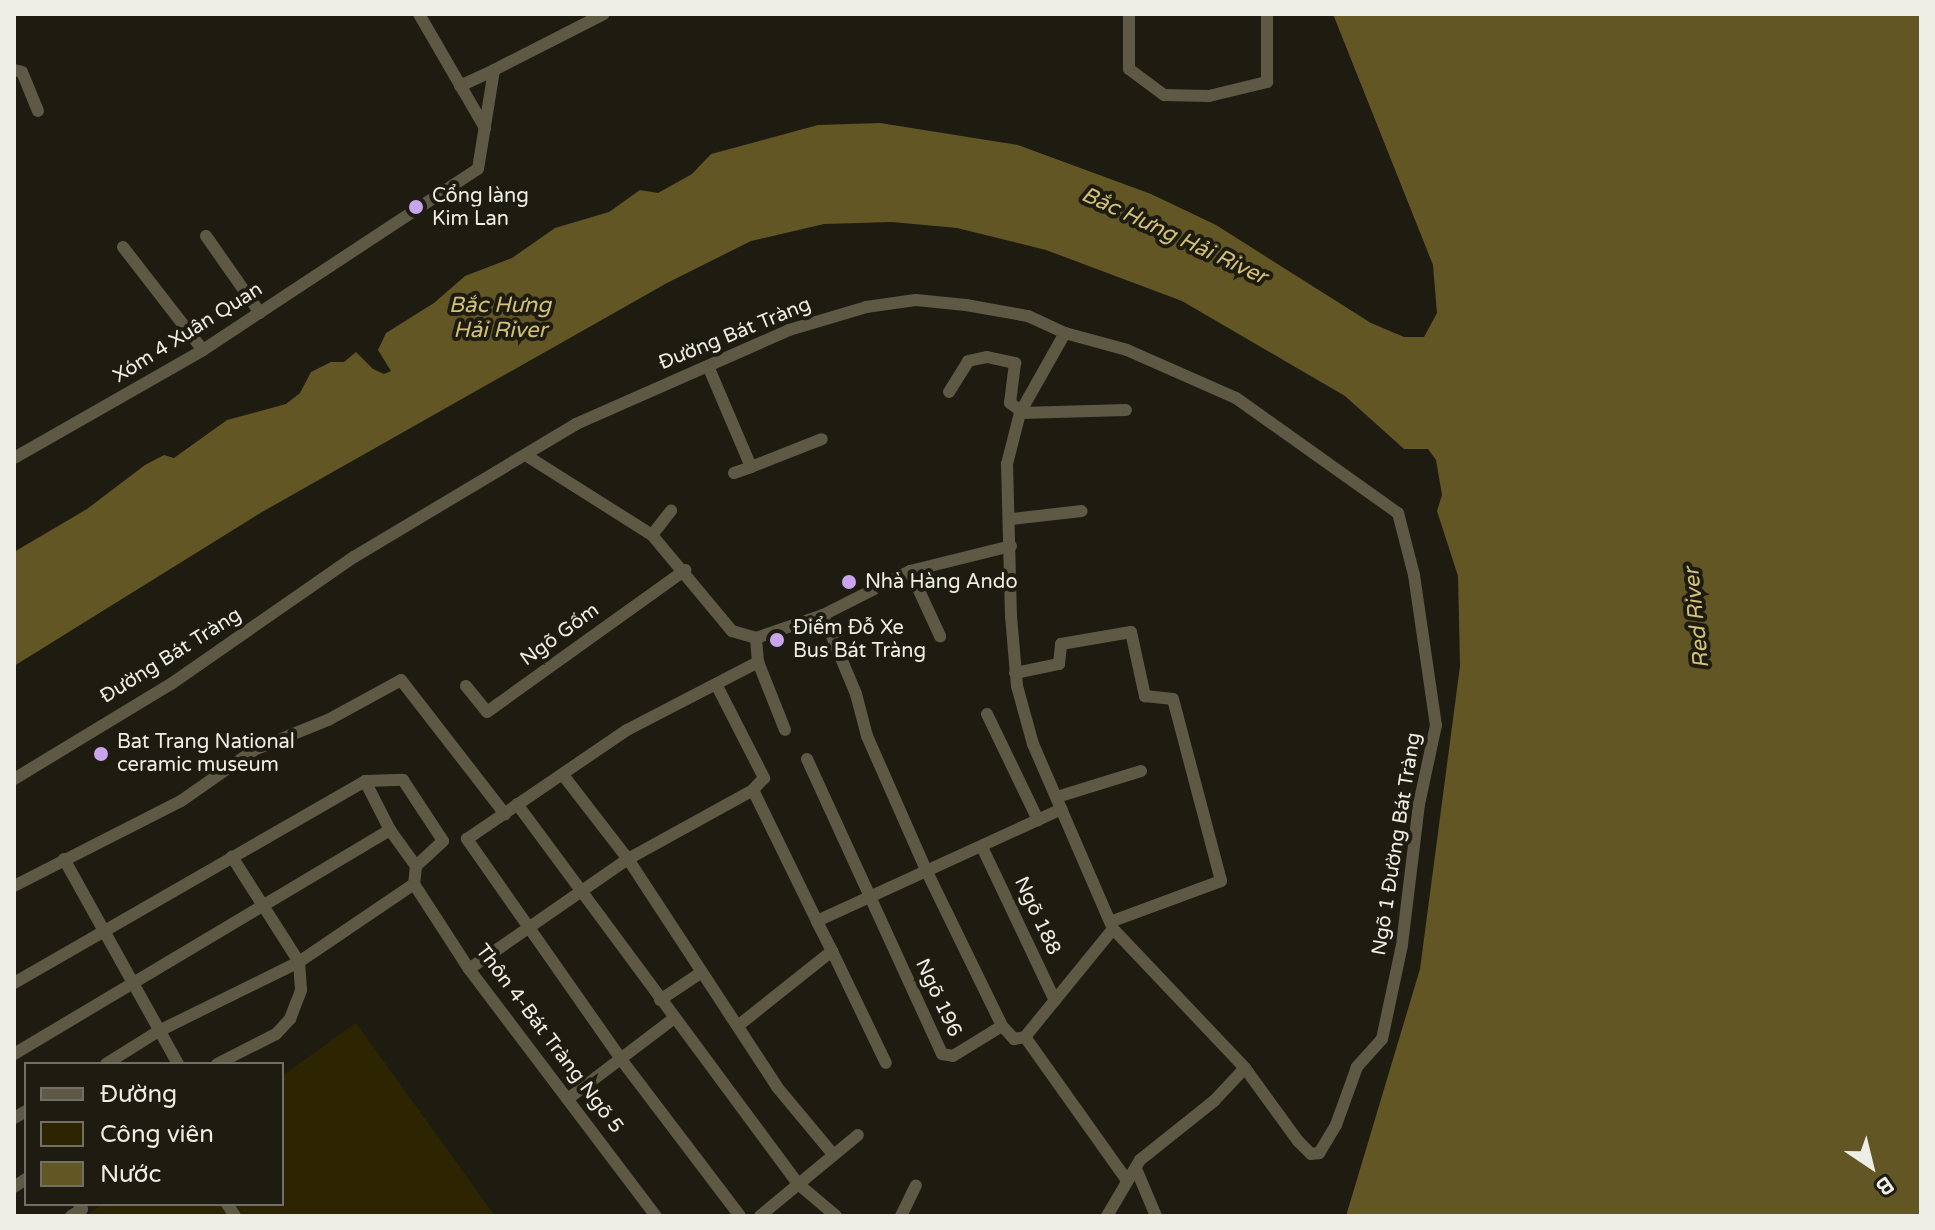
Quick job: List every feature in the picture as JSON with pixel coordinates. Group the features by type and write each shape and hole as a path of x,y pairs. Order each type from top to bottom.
{"street":[{"path":"419,14 485,128"},
{"path":"460,86 604,14"},
{"path":"1129,14 1129,69 1164,95 1194,96 1267,82 1267,14"},
{"path":"14,70 22,72 38,111"},
{"name":"Xóm 4 Xuân Quan","path":"14,458 203,350 478,169 494,70"},
{"path":"206,236 260,313"},
{"path":"123,247 203,350"},
{"name":"Đường Bát Tràng","path":"14,779 171,684 354,557 576,424 789,330 866,307 916,300 1028,316 1065,333"},
{"path":"1065,333 1020,412 1007,464 1015,673 1033,744 1111,926 1245,1068 1214,1101 1140,1160 1107,1216"},
{"name":"Ngõ 1 Đường Bát Tràng","path":"1065,333 1127,350 1236,398 1398,513 1424,621 1436,725 1393,990 1382,1039 1357,1067 1336,1125 1319,1153 1311,1154 1298,1141 1245,1068"},
{"path":"949,392 968,361 987,357 1015,363 1010,403 1020,412 1126,410"},
{"path":"708,366 751,467"},
{"path":"734,473 822,439"},
{"path":"527,456 652,535 685,570 732,631 756,638 823,615 910,571 1011,546"},
{"path":"652,535 671,511"},
{"path":"1011,519 1082,511"},
{"name":"Ngõ Gốm","path":"466,686 487,712 685,570"},
{"path":"910,571 940,636"},
{"path":"823,615 856,694 867,736 927,872 1002,1026 1014,1039 1025,1037 1111,926 1221,881 1173,699 1145,696 1131,632 1061,644 1059,664 1015,673"},
{"path":"756,638 758,662 785,730"},
{"path":"109,1062 157,1032 299,962 414,884 416,866 443,841 467,839 627,730 758,662"},
{"path":"14,886 181,801 254,750 328,720 401,680 505,814"},
{"path":"469,969 578,891 628,859 753,790 764,778 716,684"},
{"path":"987,714 1038,820"},
{"path":"807,759 869,897"},
{"path":"817,921 1038,820 1059,803 1141,771"},
{"path":"563,775 628,859 777,1087 832,1153"},
{"path":"14,983 365,781 403,780 443,841"},
{"path":"365,781 390,830 416,866"},
{"path":"753,790 886,1063"},
{"path":"517,804 578,891 797,1183 836,1216"},
{"path":"14,1054 390,830"},
{"path":"467,839 525,927 740,1216"},
{"name":"Ngõ 188","path":"982,847 1055,1001"},
{"path":"220,1062 286,1024 301,990 299,962 232,857"},
{"path":"64,859 130,984 177,1062"},
{"name":"Thôn 4-Bát Tràng Ngõ 5","path":"414,884 469,969 656,1216"},
{"name":"Ngõ 196","path":"869,897 944,1056 1002,1026"},
{"path":"739,1025 832,951"},
{"path":"660,1000 702,972"},
{"path":"569,1098 673,1019"},
{"path":"1025,1037 1132,1175 1156,1216"},
{"path":"760,1216 832,1153 858,1135"},
{"path":"901,1216 916,1185"}],"green space":[{"path":"356,1023 495,1216 86,1216 99,1206 284,1206 284,1075"}],"water":[{"path":"1333,14 1921,14 1921,1216 1346,1216 1420,969 1460,666 1458,576 1437,511 1442,495 1436,460 1428,449 1404,449 1345,396 1182,301 1046,250 957,228 892,222 824,224 751,241 667,283 262,512 14,666 14,552 87,509 145,465 164,455 174,458 227,420 286,404 300,393 311,372 331,362 344,362 356,352 373,369 384,374 391,371 378,350 386,333 434,303 465,276 512,258 555,228 609,212 640,190 658,193 692,174 711,154 818,125 880,123 1018,145 1151,194 1216,225 1371,323 1404,337 1424,337 1437,313 1433,265"}],"place":[{"name":"Cổng làng Kim Lan","path":"416,207"},
{"name":"Nhà Hàng Ando","path":"849,582"},
{"name":"Điểm Đỗ Xe Bus Bát Tràng","path":"777,640"},
{"name":"Bat Trang National ceramic museum","path":"101,754"}],"water label":[{"name":"Bắc Hưng Hải River","path":"1174,236"},
{"name":"Bắc Hưng Hải River","path":"500,318"},
{"name":"Red River","path":"1697,618"}]}
